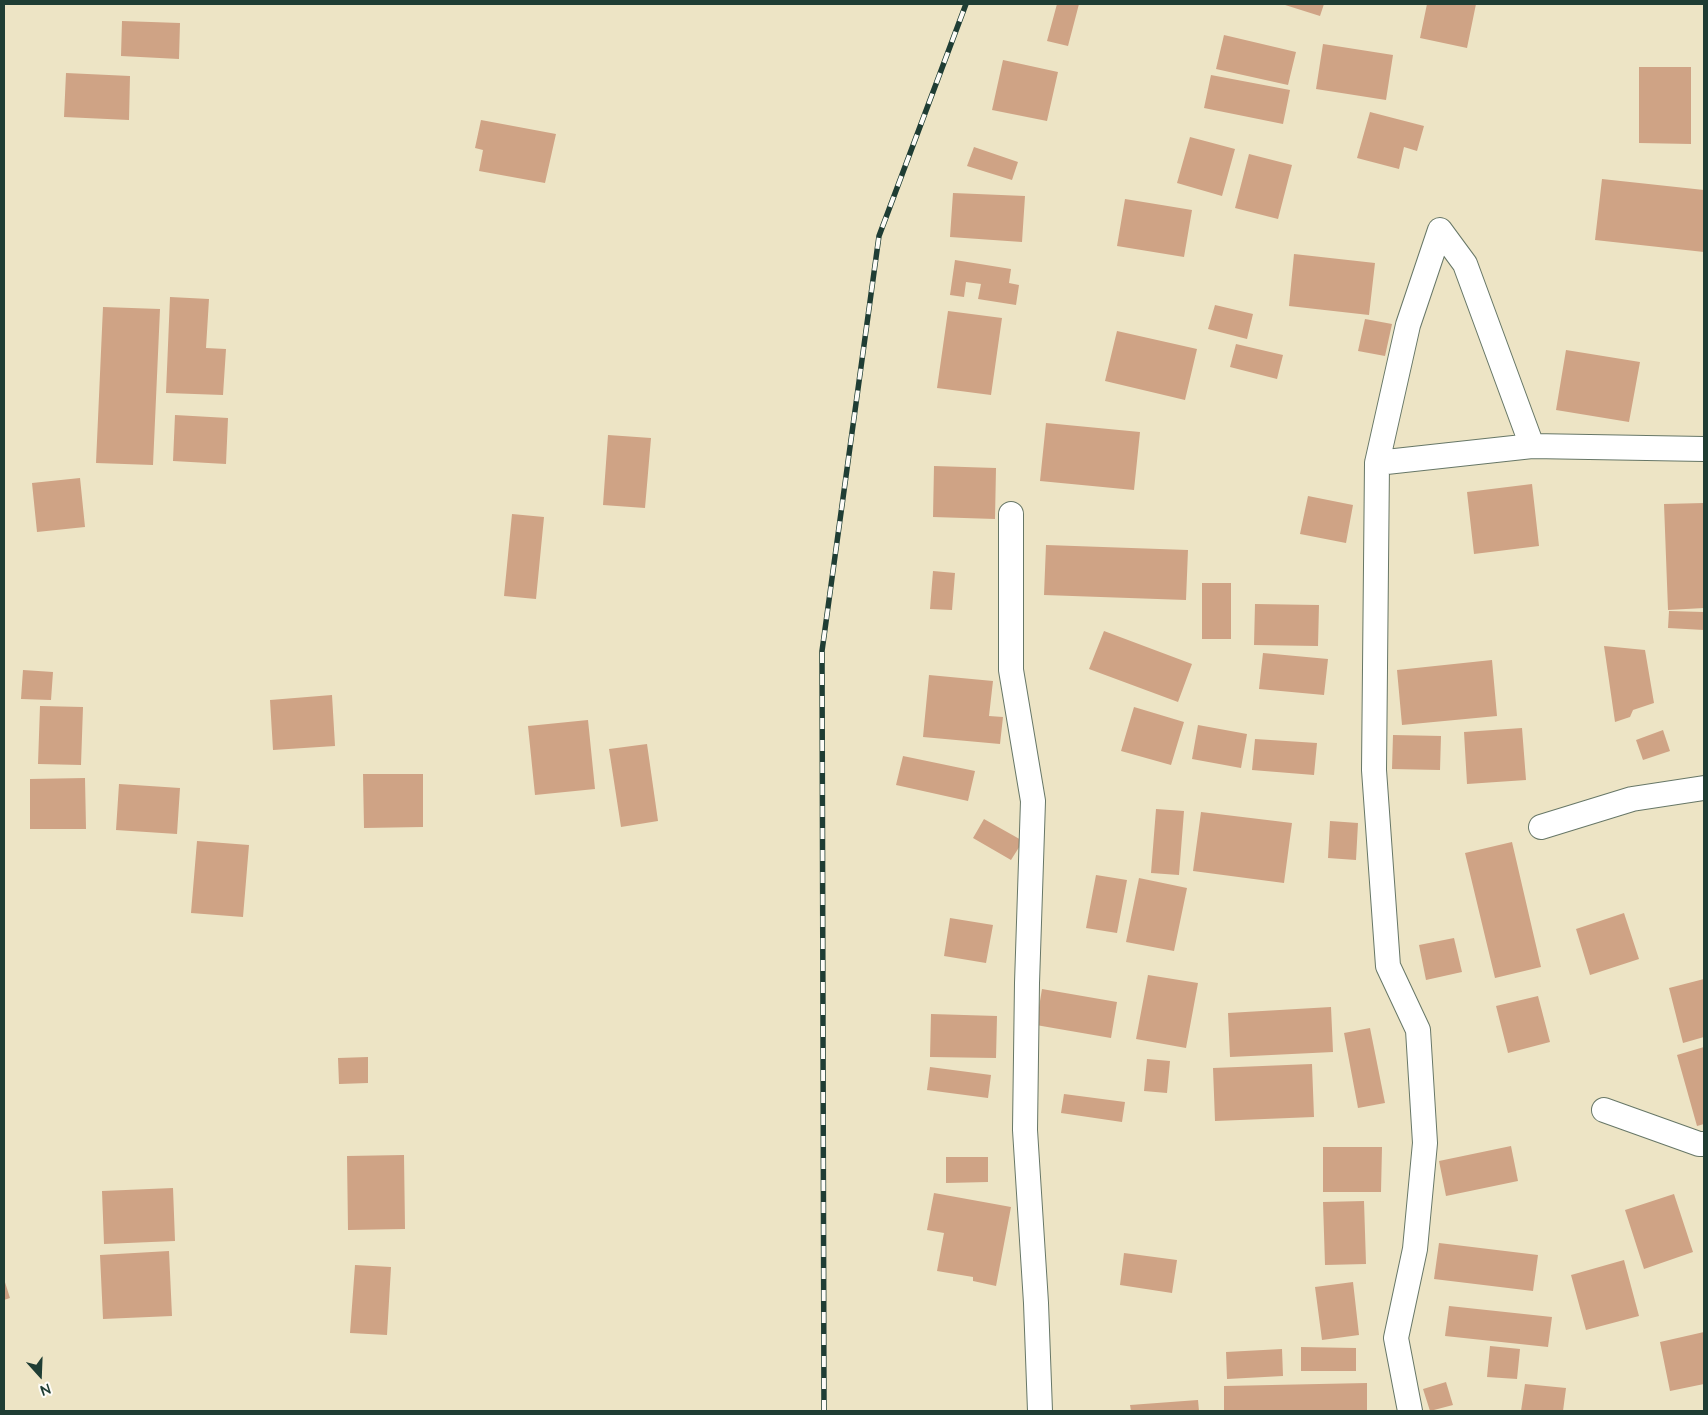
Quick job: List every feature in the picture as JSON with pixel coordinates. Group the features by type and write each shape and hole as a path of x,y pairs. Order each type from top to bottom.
{"street":[{"path":"1410,1411 1396,1338 1414,1250 1425,1144 1418,1030 1388,966 1375,780 1377,463 1408,325 1440,230 1466,264 1532,446"},
{"path":"1377,463 1532,446 1704,449"},
{"path":"1011,514 1011,670 1033,801 1026,983 1026,1130 1040,1411"},
{"path":"1541,827 1632,799 1704,788"},
{"path":"1604,1110 1699,1144 1704,1144"}],"building":[{"path":"1057,4 1079,4 1068,46 1047,41"},
{"path":"1282,4 1324,4 1320,16"},
{"path":"1427,4 1476,4 1467,48 1420,38"},
{"path":"122,21 180,23 179,59 121,56"},
{"path":"1224,35 1296,52 1288,85 1216,69"},
{"path":"1323,44 1393,55 1386,100 1316,89"},
{"path":"1003,60 1058,72 1047,121 992,110"},
{"path":"1639,67 1691,67 1691,144 1639,143"},
{"path":"66,73 130,76 129,120 64,117"},
{"path":"1211,75 1290,90 1283,124 1204,108"},
{"path":"1370,112 1424,126 1417,151 1404,147 1399,169 1357,158"},
{"path":"481,120 556,134 545,183 479,171 483,150 475,148"},
{"path":"1190,137 1235,149 1222,196 1177,183"},
{"path":"974,147 1018,162 1012,180 967,166"},
{"path":"1249,154 1292,165 1278,219 1235,208"},
{"path":"1602,179 1704,190 1704,252 1595,240"},
{"path":"953,193 1025,196 1022,242 950,237"},
{"path":"1125,199 1192,210 1184,257 1117,246"},
{"path":"1294,254 1375,263 1369,315 1289,306"},
{"path":"955,260 1011,269 1009,283 1019,285 1016,305 978,299 981,284 966,282 964,297 950,295"},
{"path":"170,297 209,299 206,348 226,349 223,395 166,393"},
{"path":"1215,305 1253,314 1247,339 1208,329"},
{"path":"103,307 160,309 153,465 96,463"},
{"path":"948,311 1002,318 991,395 937,388"},
{"path":"1365,319 1392,324 1385,356 1358,351"},
{"path":"1117,331 1197,349 1185,400 1105,381"},
{"path":"1236,344 1283,355 1277,379 1230,367"},
{"path":"1566,350 1640,362 1629,422 1556,410"},
{"path":"175,415 228,418 226,464 173,461"},
{"path":"1046,423 1140,432 1134,490 1040,481"},
{"path":"608,435 651,438 645,508 603,505"},
{"path":"934,466 996,468 995,519 933,517"},
{"path":"80,478 85,527 37,532 32,483"},
{"path":"1532,484 1539,546 1474,554 1467,492"},
{"path":"1308,496 1353,505 1346,543 1300,534"},
{"path":"1704,503 1704,608 1668,610 1664,504"},
{"path":"512,514 544,517 536,599 504,596"},
{"path":"1046,545 1188,550 1186,600 1044,595"},
{"path":"933,571 955,573 952,610 930,609"},
{"path":"1202,583 1231,583 1231,639 1202,639"},
{"path":"1255,604 1319,605 1318,646 1254,645"},
{"path":"1669,611 1704,612 1704,630 1668,628"},
{"path":"1104,631 1192,664 1178,702 1089,669"},
{"path":"1604,646 1645,650 1654,703 1633,710 1630,717 1615,722"},
{"path":"1263,653 1328,659 1324,695 1259,689"},
{"path":"1492,660 1497,716 1402,725 1397,670"},
{"path":"23,670 53,672 51,700 21,699"},
{"path":"929,675 993,681 989,716 1003,717 1000,744 923,737"},
{"path":"332,695 335,746 273,750 270,700"},
{"path":"40,706 83,707 81,765 38,764"},
{"path":"1134,707 1184,722 1171,765 1121,751"},
{"path":"588,720 595,789 535,795 528,726"},
{"path":"1198,725 1247,734 1241,768 1192,759"},
{"path":"1522,728 1526,780 1467,784 1464,732"},
{"path":"1663,730 1670,751 1643,760 1636,740"},
{"path":"1393,735 1441,736 1440,770 1392,769"},
{"path":"1255,739 1317,743 1314,775 1252,770"},
{"path":"647,744 658,821 621,827 609,749"},
{"path":"903,756 975,771 968,801 896,785"},
{"path":"363,774 423,774 423,827 364,828"},
{"path":"85,778 86,829 30,829 30,779"},
{"path":"119,784 180,788 177,834 116,830"},
{"path":"1156,809 1184,811 1179,875 1151,873"},
{"path":"1201,812 1292,823 1284,883 1193,871"},
{"path":"984,819 1023,841 1011,860 973,838"},
{"path":"1330,821 1358,823 1356,860 1328,858"},
{"path":"197,841 249,845 243,917 191,913"},
{"path":"1512,842 1541,967 1495,978 1465,853"},
{"path":"1096,875 1127,880 1117,933 1086,928"},
{"path":"1139,878 1187,888 1174,951 1126,942"},
{"path":"1624,913 1639,959 1590,975 1576,929"},
{"path":"950,918 993,925 986,963 944,956"},
{"path":"1454,938 1462,972 1426,980 1419,945"},
{"path":"1148,975 1198,983 1186,1048 1136,1039"},
{"path":"1704,979 1704,1037 1683,1043 1669,988"},
{"path":"1042,989 1117,1002 1111,1038 1036,1025"},
{"path":"1538,996 1550,1042 1508,1053 1496,1006"},
{"path":"1331,1007 1333,1052 1230,1057 1228,1013"},
{"path":"931,1014 997,1016 996,1058 930,1057"},
{"path":"1370,1028 1385,1103 1358,1108 1344,1033"},
{"path":"1704,1047 1704,1124 1697,1126 1677,1055"},
{"path":"368,1057 368,1083 339,1084 338,1058"},
{"path":"1147,1059 1170,1061 1167,1093 1144,1091"},
{"path":"1312,1064 1314,1117 1215,1121 1213,1068"},
{"path":"930,1067 991,1075 988,1098 927,1090"},
{"path":"1064,1094 1125,1102 1122,1122 1061,1113"},
{"path":"1511,1146 1518,1181 1446,1196 1439,1161"},
{"path":"1323,1147 1382,1147 1381,1192 1323,1192"},
{"path":"404,1155 405,1229 348,1230 347,1156"},
{"path":"946,1157 988,1157 988,1182 946,1183"},
{"path":"173,1188 175,1241 104,1244 102,1191"},
{"path":"934,1193 1011,1207 996,1286 973,1281 973,1277 937,1271 944,1233 927,1230"},
{"path":"1674,1194 1693,1252 1644,1269 1625,1210"},
{"path":"1364,1201 1366,1264 1325,1265 1323,1202"},
{"path":"1439,1243 1538,1255 1533,1291 1434,1279"},
{"path":"169,1251 172,1316 103,1319 100,1255"},
{"path":"1124,1253 1177,1260 1172,1293 1120,1285"},
{"path":"1624,1260 1639,1316 1586,1330 1571,1275"},
{"path":"355,1265 391,1267 387,1335 350,1333"},
{"path":"4,1279 10,1298 4,1300"},
{"path":"1353,1282 1359,1335 1322,1340 1315,1287"},
{"path":"1449,1306 1552,1317 1548,1347 1445,1336"},
{"path":"1704,1332 1704,1384 1670,1391 1660,1342"},
{"path":"1490,1346 1520,1349 1517,1379 1487,1377"},
{"path":"1301,1347 1356,1348 1356,1371 1301,1371"},
{"path":"1282,1349 1283,1376 1227,1379 1226,1352"},
{"path":"1446,1382 1453,1405 1430,1411 1423,1389"},
{"path":"1367,1383 1367,1411 1224,1411 1224,1386"},
{"path":"1525,1384 1566,1388 1563,1411 1521,1411"},
{"path":"1198,1400 1199,1411 1131,1411 1130,1405"}],"railway":[{"path":"824,1411 822,651 879,236 966,4"}]}
